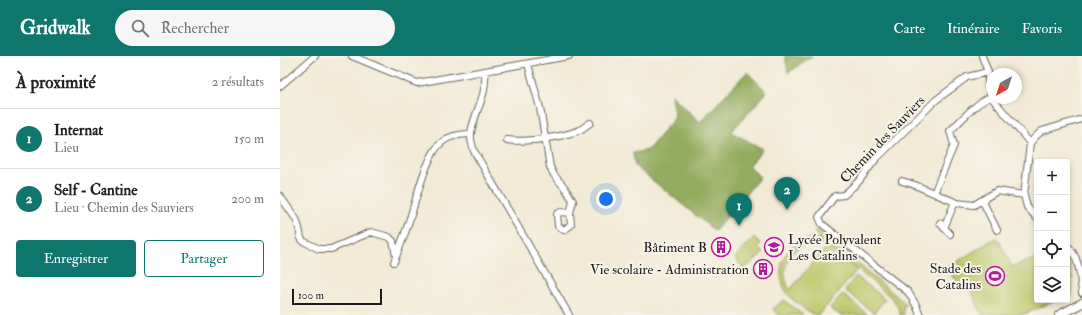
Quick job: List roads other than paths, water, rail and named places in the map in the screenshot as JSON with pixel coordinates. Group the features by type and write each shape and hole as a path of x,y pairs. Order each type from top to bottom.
{"street":[{"path":"280,86 314,56"},
{"path":"352,56 416,83 569,56"},
{"path":"982,56 986,68"},
{"path":"528,64 540,108 550,167 554,175 566,188 573,201 570,212"},
{"path":"485,71 486,84 471,134 474,152 569,315"},
{"name":"Chemin des Sauviers","path":"920,315 908,292 822,224 819,217 835,196 844,195 876,159 936,100 967,77 986,72"},
{"path":"934,193 954,145 950,131 986,99"},
{"path":"997,104 1030,143"},
{"path":"1034,215 1027,207 1024,195 1030,143 1042,131 1082,119"},
{"path":"506,140 514,141 544,138 581,130 590,123"},
{"path":"280,196 296,219 303,241 319,249 331,249 371,232 389,237 393,241 395,259 428,165 434,153 441,142 452,136 471,134"},
{"path":"902,181 955,202 974,205 997,191 1024,195"},
{"path":"982,200 997,230"},
{"path":"950,234 942,226 955,202"},
{"path":"1070,249 1075,255 1080,272 1082,293"},
{"path":"1059,315 1082,303"},
{"path":"1066,315 1082,308"}],"place":[{"name":"Self - Cantine","path":"787,210"},
{"name":"Internat","path":"739,226"},
{"name":"Bâtiment B","path":"721,247"},
{"name":"Lycée Polyvalent Les Catalins","path":"774,247"},
{"name":"Vie scolaire - Administration","path":"763,269"},
{"name":"Stade des Catalins","path":"995,276"}]}
